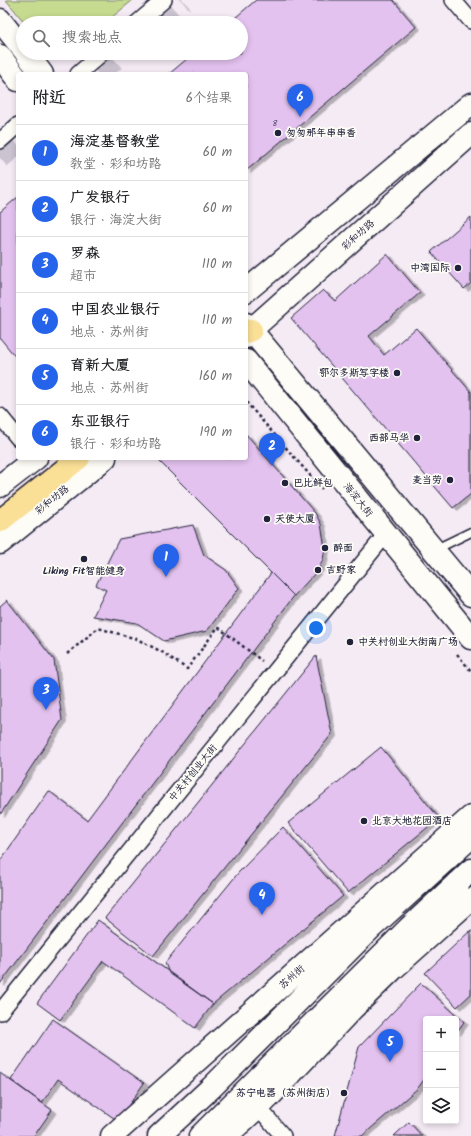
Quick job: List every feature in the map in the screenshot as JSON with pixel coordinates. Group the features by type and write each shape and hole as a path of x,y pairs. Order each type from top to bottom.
{"highway":[{"path":"0,521 76,460"}],"main road":[{"path":"0,20 16,41"},
{"path":"0,56 16,77"},
{"path":"31,60 40,72"},
{"path":"248,289 471,104"},
{"name":"彩和坊路","path":"248,330 471,134"},
{"path":"248,332 471,596"},
{"name":"海淀大街","path":"248,363 471,638"},
{"path":"0,486 32,460"},
{"name":"彩和坊路","path":"0,542 102,460"},
{"name":"苏州街","path":"112,1136 471,816"},
{"name":"苏州街","path":"159,1136 211,1088 372,927 471,837"},
{"path":"226,1136 251,1100 392,944 468,882"},
{"path":"200,1136 251,1100"}],"street":[{"path":"145,16 164,0"},
{"path":"453,0 471,21"},
{"path":"80,72 94,60"},
{"path":"0,141 16,128"},
{"path":"0,416 16,436"},
{"name":"中关村创业大街","path":"0,1012 386,534"},
{"path":"251,1100 283,1136"}],"lane":[{"path":"433,550 471,532"}],"path":[{"path":"248,404 324,491"},
{"path":"67,654 98,628 137,639 162,652 187,669 218,627 276,671"}],"green space":[{"path":"6,0 133,0 114,16 19,16"}],"building":[{"path":"256,0 393,0 416,27 248,169 248,72 171,72 186,60 248,60 248,16 237,16"},
{"path":"16,199 16,358 0,338 0,212"},
{"name":"中湾国际","path":"471,217 471,283 464,289 431,252"},
{"name":"鄂尔多斯写字楼","path":"387,254 420,293 369,336 384,355 416,328 471,392 471,494 453,508 291,318 323,290 335,301"},
{"name":"天使大厦","path":"248,436 315,513 321,524 325,548 323,560 318,570 294,596 158,460 248,460"},
{"path":"193,525 204,555 226,570 239,588 207,631 164,641 137,623 93,616 106,590 96,585 119,539"},
{"path":"271,573 294,596 0,984 0,861 49,791 87,820"},
{"path":"7,600 54,660 62,720 0,815 0,606"},
{"path":"316,656 332,734 153,956 105,918"},
{"name":"北京大地花园酒店","path":"381,747 439,818 348,893 288,823"},
{"path":"283,827 343,896 213,1004 169,973 165,963 239,872"},
{"path":"98,920 213,1004 195,1028 103,961 60,1020 37,1003"},
{"path":"471,930 471,994 457,1007 425,973"},
{"path":"421,983 457,1016 423,1016 423,1081 418,1088 362,1136 335,1136 359,1047"},
{"path":"459,1017 464,1022 459,1029"},
{"path":"53,1019 144,1083 118,1121 58,1079 42,1103 11,1080"},
{"path":"0,1073 52,1110 34,1136 0,1136"},
{"path":"409,1122 422,1136 394,1136"}],"tunnel":[{"path":"165,16 183,0"},
{"path":"100,72 114,60"},
{"path":"0,158 16,145"}],"place":[{"name":"东亚银行","path":"300,117"},
{"name":"匆匆那年串串香","path":"278,133"},
{"name":"中湾国际","path":"458,268"},
{"name":"鄂尔多斯写字楼","path":"397,373"},
{"name":"西部马华","path":"417,438"},
{"name":"广发银行","path":"272,466"},
{"name":"麦当劳","path":"450,480"},
{"name":"巴比鲜包","path":"285,483"},
{"name":"天使大厦","path":"267,519"},
{"name":"醉面","path":"325,548"},
{"name":"Liking Fit智能健身","path":"84,559"},
{"name":"吉野家","path":"318,570"},
{"name":"海淀基督教堂","path":"166,577"},
{"name":"中关村创业大街南广场","path":"350,642"},
{"name":"罗森","path":"46,710"},
{"name":"北京大地花园酒店","path":"364,821"},
{"name":"中国农业银行","path":"262,915"},
{"name":"育新大厦","path":"390,1062"},
{"name":"苏宁电器（苏州街店）","path":"344,1093"}]}
